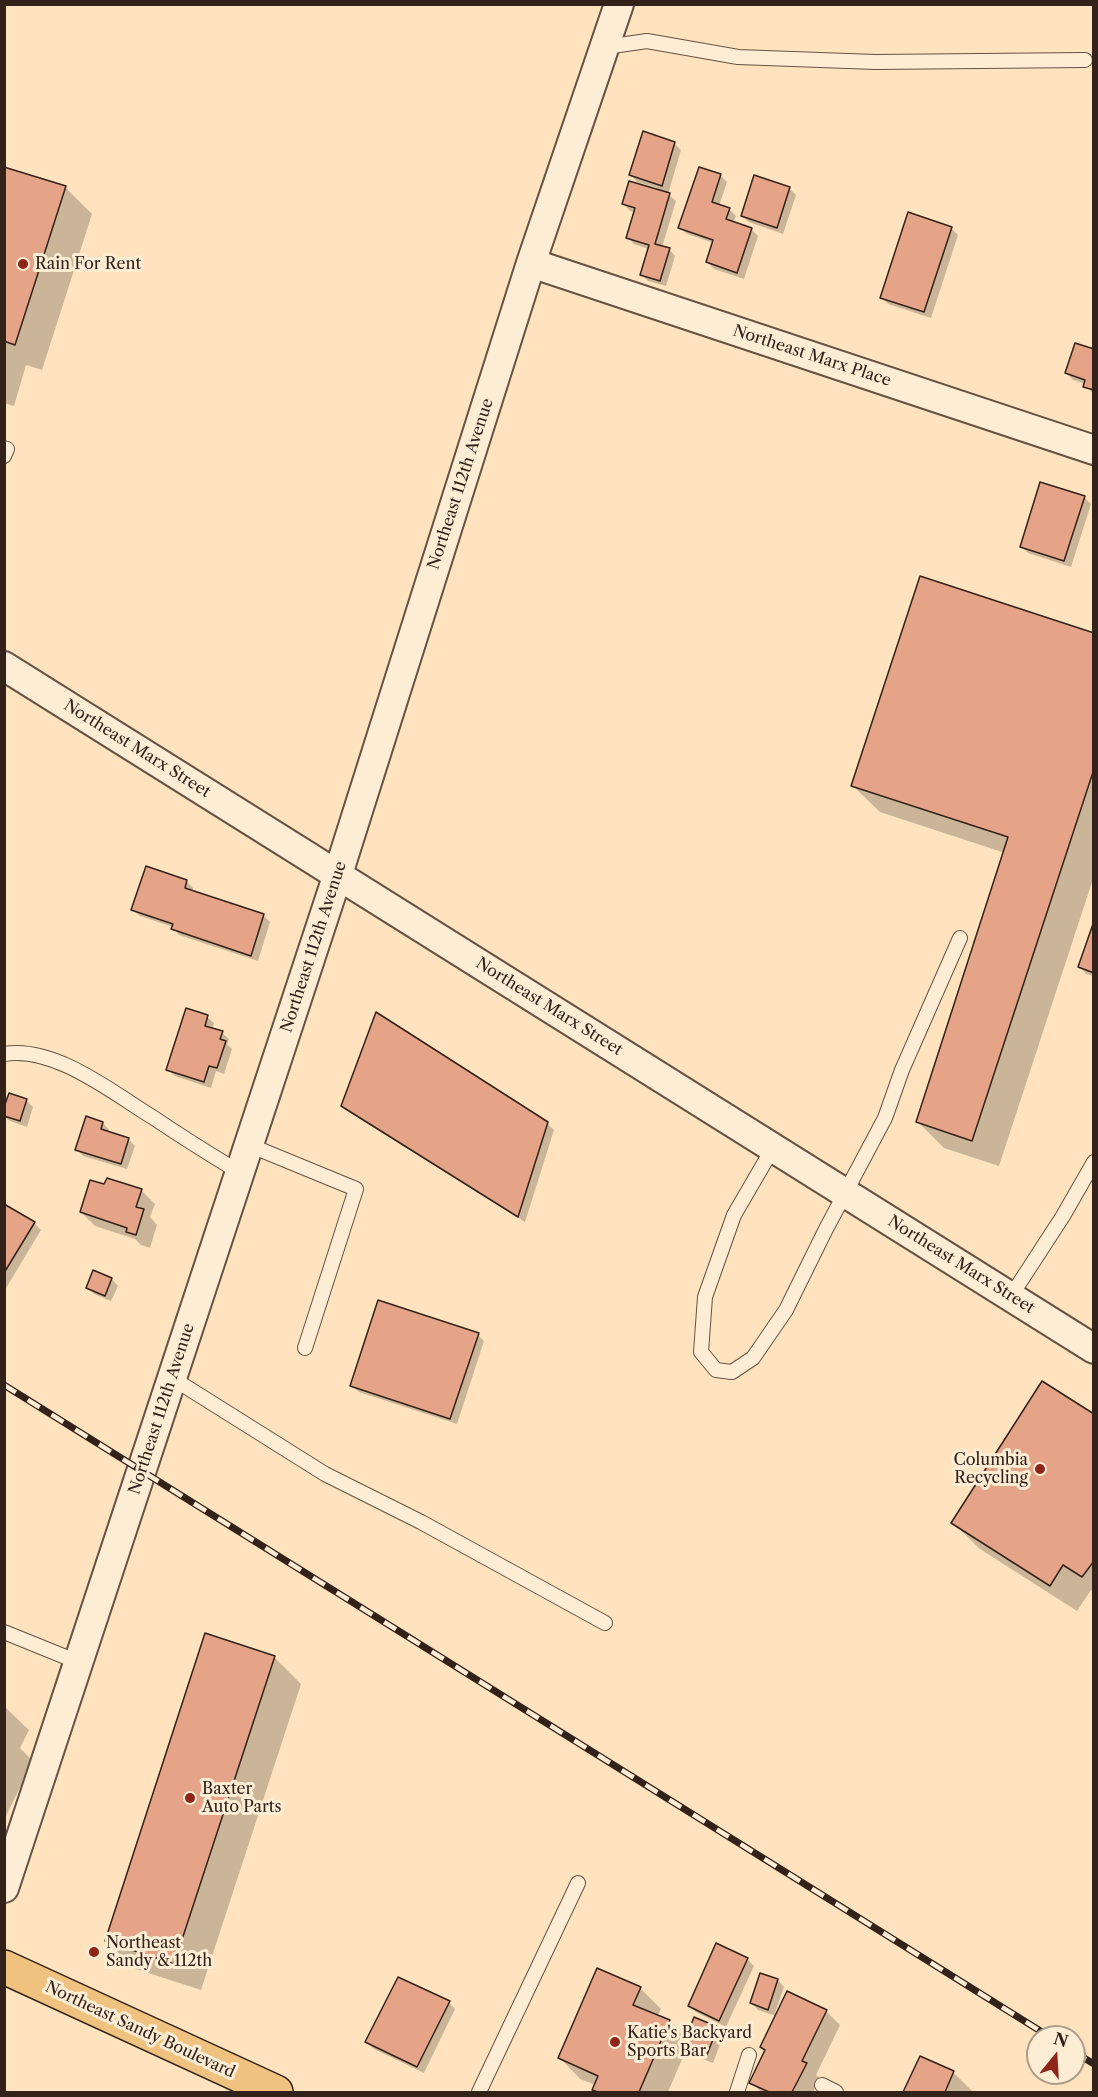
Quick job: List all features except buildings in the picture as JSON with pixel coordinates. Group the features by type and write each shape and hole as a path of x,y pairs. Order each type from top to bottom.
{"main road":[{"name":"Northeast Sandy Boulevard","path":"4,1967 276,2092"}],"street":[{"name":"Northeast 112th Avenue","path":"4,1888 338,874 531,263 619,4"},
{"name":"Northeast Marx Place","path":"531,263 1094,450"},
{"name":"Northeast Marx Street","path":"4,666 1094,1349"}],"lane":[{"path":"605,47 647,41 738,57 875,62 1085,60"},
{"path":"4,448 7,449 4,456"},
{"path":"773,1148 734,1215 705,1297 701,1352 716,1370 732,1372 753,1358 786,1310 825,1229 885,1118 902,1070 960,938"},
{"path":"4,1054 30,1053 86,1076 240,1172"},
{"path":"249,1145 356,1189 304,1348"},
{"path":"1011,1296 1063,1216 1094,1162"},
{"path":"172,1378 326,1474 422,1522 605,1623"},
{"path":"4,1632 78,1662"},
{"path":"479,2092 578,1882"},
{"path":"736,2092 749,2055"},
{"path":"822,2085 836,2092"}],"railway":[{"path":"4,1385 1031,2025"},
{"path":"1086,2059 1094,2064"}],"place":[{"name":"Rain For Rent","path":"23,264"},
{"name":"Columbia Recycling","path":"1040,1469"},
{"name":"Baxter Auto Parts","path":"190,1798"},
{"name":"Northeast Sandy & 112th","path":"94,1952"},
{"name":"Katie's Backyard Sports Bar","path":"615,2042"}]}
